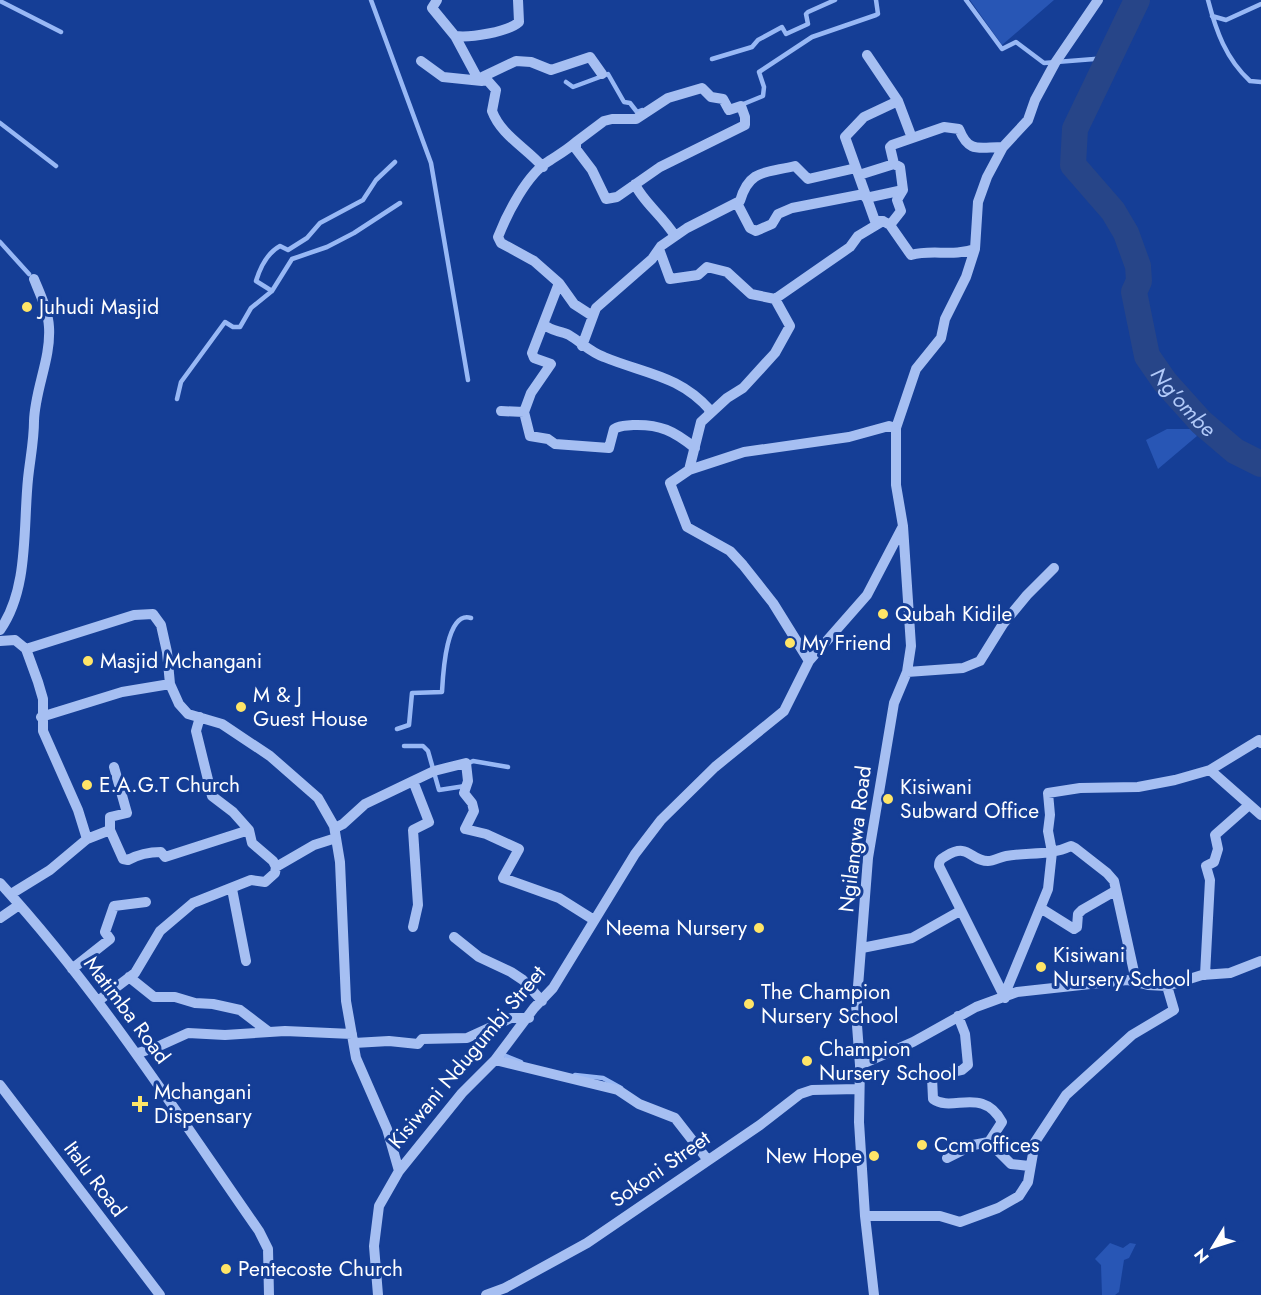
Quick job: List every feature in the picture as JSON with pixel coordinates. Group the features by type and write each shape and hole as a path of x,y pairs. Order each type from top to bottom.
{"street":[{"path":"436,0 432,8 455,36 483,80 496,90 492,111 503,133 522,146 543,166"},
{"path":"455,36 482,35 514,26 519,22 518,0"},
{"name":"Ngilangwa Road","path":"874,1295 865,1216 856,1012 868,858 887,741 897,692 907,672 911,646 903,526 896,485 896,428 916,369 941,338 945,319 966,277 975,249 978,202 1003,147 1028,120 1035,100 1055,63 1098,0"},
{"path":"867,55 898,101 912,138"},
{"path":"421,62 443,77 483,80 516,61 531,62 551,70 590,57 602,75"},
{"path":"576,142 576,149 591,170 606,199 617,197 660,167 745,124 745,117 741,106 729,110 723,99 705,95 702,88 692,89 668,98 636,119 612,118 604,121 543,166 516,200 498,237 501,243 534,261 560,283 574,304 591,315"},
{"path":"898,101 864,117 846,134 845,141 875,221 886,223 911,255 924,252 956,254 975,249"},
{"path":"894,164 890,147 951,126 959,129 968,146 1003,147"},
{"path":"582,346 591,315 604,298 652,259 659,249 675,236 737,203 747,183 756,176 795,166 808,179 894,164 900,167 903,190 897,200 901,211 886,223 858,236 850,247 775,299 751,294 727,272 715,268 707,267 698,275 670,279 659,249"},
{"path":"635,184 643,198 666,220 675,236"},
{"path":"737,203 750,228 756,231 772,224 778,214 792,208 903,190"},
{"path":"0,630 11,615 19,582 28,477 35,441 34,420 49,337 49,317 34,279"},
{"path":"560,283 532,356 551,364 531,393 524,412 530,436 548,439 555,444 609,448 614,429 620,425 646,423 672,432 695,448"},
{"path":"689,470 701,422 743,388 775,353 790,326 775,299"},
{"path":"544,324 552,330 566,333 582,346 603,357 682,384 701,399 710,413"},
{"path":"501,411 524,412"},
{"path":"809,661 772,603 743,565 730,551 692,530 682,520 670,483 689,470 744,452 849,437 889,426 896,428"},
{"name":"Kisiwani Ndugumbi Street","path":"378,1295 374,1246 379,1206 399,1171 462,1093 495,1060 542,1001 635,854 672,807 724,759 784,711 809,661 867,595 903,526"},
{"path":"907,672 963,668 980,661 1004,624 1027,595 1054,568"},
{"path":"26,649 134,615 153,614 161,625 167,652 170,684 179,704 188,714 222,724 270,756 318,798 335,833 342,883 342,960 358,1066 387,1129 399,1171"},
{"path":"0,642 15,640 26,649 43,699 41,717 43,731 78,810 87,839"},
{"path":"41,717 122,692 170,684"},
{"path":"98,1001 129,977 147,957 160,931 193,903 208,895 232,889 251,880 265,882 275,873 276,867 269,855 252,843 249,830 233,812 212,796 196,731 200,717"},
{"path":"1004,997 1023,946 1042,909 1048,889 1052,852 1048,831 1050,815 1048,793 1080,788 1138,787 1210,770 1259,740 1261,743"},
{"path":"276,867 335,833 365,804 434,771 466,763 468,781 464,793 472,803 474,811 465,829 486,834 519,849 502,878 559,898 594,920"},
{"path":"114,767 127,813 110,817 110,830 123,859 128,860 140,853 157,852 161,852 165,857 249,830"},
{"path":"1210,770 1261,815"},
{"path":"413,781 429,822 413,830 418,905 413,927"},
{"path":"1205,975 1210,880 1206,866 1214,862 1218,849 1215,835 1249,805"},
{"path":"11,894 50,870 87,839 110,830"},
{"path":"1004,997 939,866 942,858 963,850 990,861 1006,856 1075,848 1111,877 1122,909 1132,972 1136,981"},
{"name":"Matimba Road","path":"0,883 138,1053 259,1231 268,1249 269,1295"},
{"path":"232,889 246,961"},
{"path":"1042,909 1074,930 1077,927 1078,914 1082,910 1115,891"},
{"path":"72,969 110,939 105,932 114,906 146,902"},
{"path":"0,918 19,905"},
{"path":"862,948 912,938 960,911"},
{"path":"454,937 479,957 523,980 542,1001"},
{"path":"860,1065 913,1042 958,1016 1017,992 1094,982 1136,981 1148,985 1167,986 1205,975 1230,973 1261,961"},
{"path":"129,977 154,997 175,996 195,1003 240,1010 269,1033"},
{"path":"865,1216 940,1216 955,1222 998,1208 1019,1196 1028,1182 1035,1142 1066,1095 1132,1035 1174,1010 1167,986"},
{"path":"947,1158 973,1145 989,1142 1002,1122 987,1107 968,1101 943,1103 933,1099 932,1077 962,1070 968,1065 965,1034 958,1016"},
{"path":"138,1053 158,1047 188,1033 225,1035 269,1033 418,1044 422,1039 466,1038 511,1018 529,1018"},
{"path":"495,1060 618,1090 639,1104 675,1118 707,1159"},
{"name":"Italu Road","path":"0,1085 160,1295"},
{"name":"Sokoni Street","path":"486,1295 505,1288 587,1243 760,1125 800,1094 812,1090 858,1089"},
{"path":"989,1142 1011,1164 1029,1166"}],"shaded area":[{"path":"970,0 1054,0 1002,45"},
{"path":"1167,429 1191,429 1197,436 1158,469 1146,440"},
{"path":"1110,1243 1123,1248 1130,1243 1136,1244 1129,1258 1124,1260 1119,1292 1115,1295 1102,1295 1101,1265 1095,1259"}],"waterway":[{"path":"371,0 431,163 468,380"},
{"path":"712,59 752,47 758,40 782,27 786,34 808,24 806,14 808,12 835,0"},
{"path":"741,105 763,96 764,87 759,72 812,37 878,14 876,0"},
{"path":"966,0 1002,49 1016,42 1044,63 1107,58"},
{"name":"Ng'ombe","path":"1137,0 1075,129 1073,165 1113,211 1126,233 1138,266 1139,281 1134,292 1147,356 1165,382 1201,422 1235,451 1261,464"},
{"path":"1208,0 1218,33 1228,54 1250,81 1261,82"},
{"path":"0,1 61,32"},
{"path":"1212,16 1226,20 1261,4"},
{"path":"566,82 573,87 608,74 624,102 630,103 637,112 642,110"},
{"path":"0,123 56,166"},
{"path":"177,399 181,382 225,322 233,327 240,327 251,308 272,291 256,281 271,253 280,246 288,250 307,238 320,223 363,200 376,180 395,162"},
{"path":"272,291 292,259 327,247 354,233 400,203"},
{"path":"0,242 29,274"},
{"path":"397,729 409,725 412,693 442,692 445,659 451,633 463,618 471,618"},
{"path":"404,746 423,746 428,751 439,790 465,786"},
{"path":"467,764 473,761 508,767"},
{"path":"501,1054 521,1062"},
{"path":"575,1075 603,1078 621,1088"}],"place":[{"name":"Juhudi Masjid","path":"27,307"},
{"name":"Qubah Kidile","path":"883,614"},
{"name":"My Friend","path":"790,643"},
{"name":"Masjid Mchangani","path":"88,661"},
{"name":"M & J Guest House","path":"241,707"},
{"name":"E.A.G.T Church","path":"87,785"},
{"name":"Kisiwani Subward Office","path":"888,799"},
{"name":"Neema Nursery","path":"759,928"},
{"name":"Kisiwani Nursery School","path":"1041,967"},
{"name":"The Champion Nursery School","path":"749,1004"},
{"name":"Champion Nursery School","path":"807,1061"},
{"name":"Mchangani Dispensary","path":"140,1104"},
{"name":"Ccm offices","path":"922,1145"},
{"name":"New Hope","path":"874,1156"},
{"name":"Pentecoste Church","path":"226,1269"}]}
